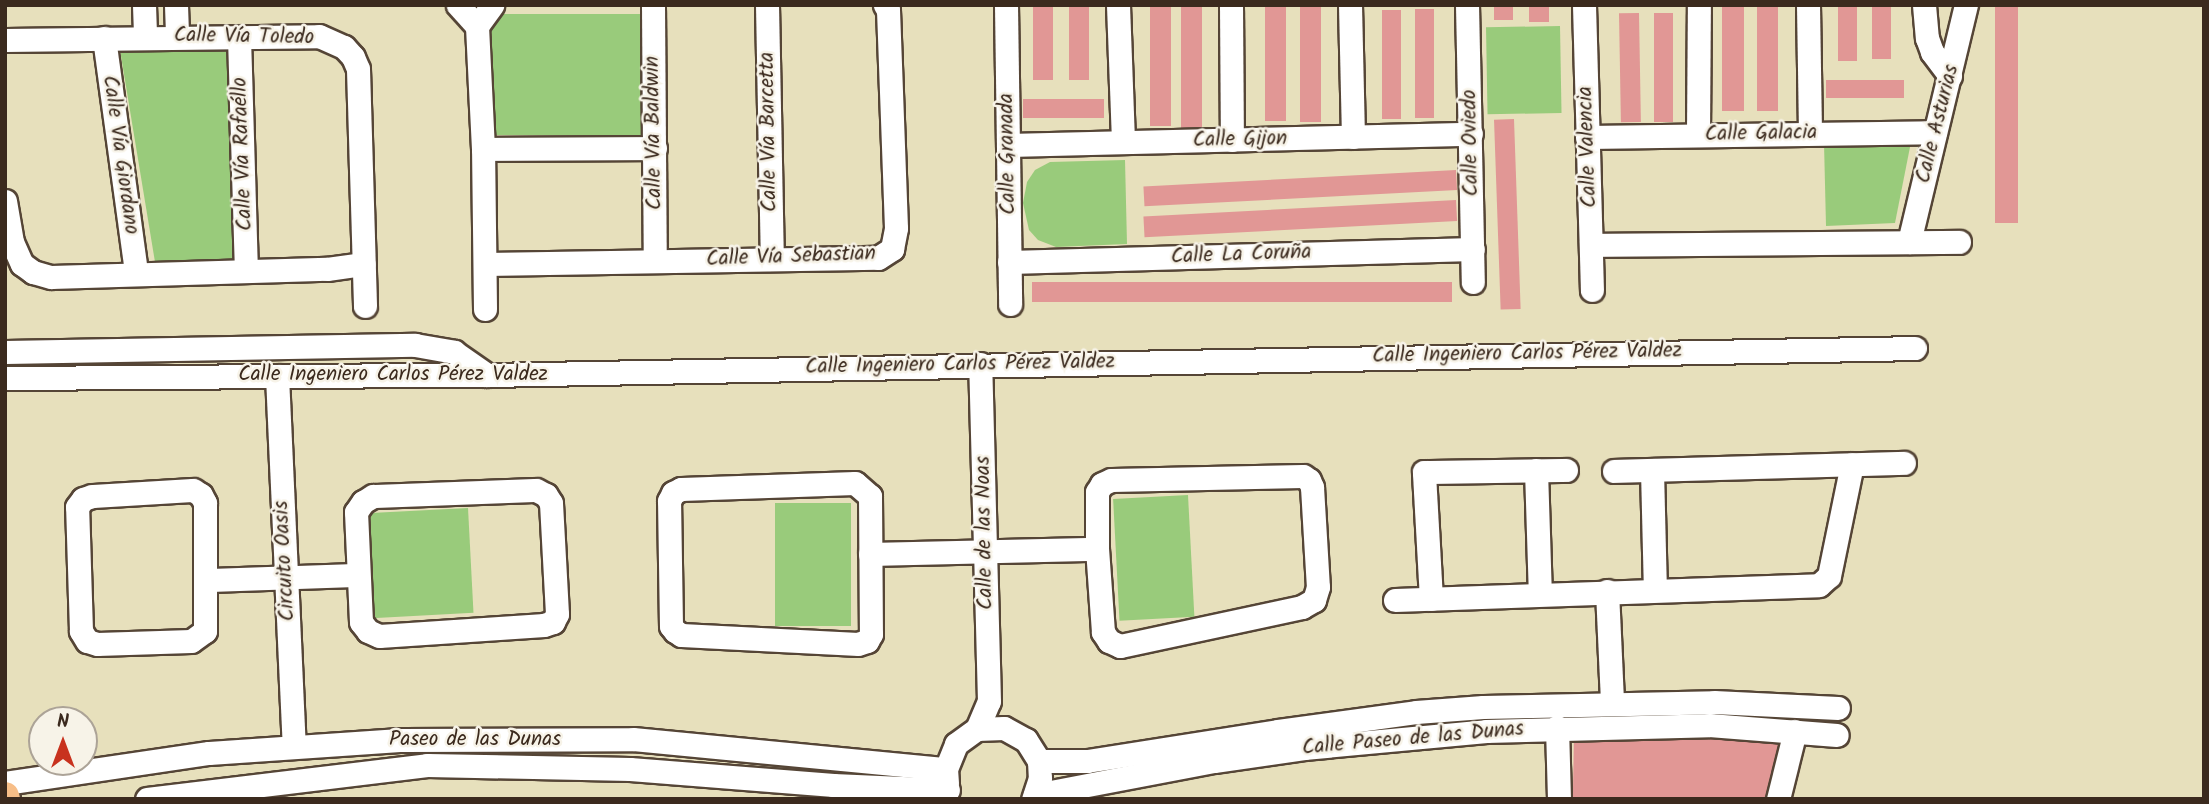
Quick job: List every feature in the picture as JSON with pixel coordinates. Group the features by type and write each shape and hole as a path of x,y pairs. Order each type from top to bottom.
{"street":[{"path":"144,5 145,37"},
{"path":"176,5 177,36"},
{"path":"458,5 477,26"},
{"path":"485,309 483,149 477,26 492,5"},
{"name":"Calle Vía Baldwin","path":"653,5 655,261"},
{"name":"Calle Vía Barcetta","path":"767,5 772,259"},
{"name":"Calle Vía Sebastian","path":"485,264 878,258 892,249 896,228 888,10 885,5"},
{"name":"Calle Granada","path":"1006,5 1010,304"},
{"path":"1118,5 1123,142"},
{"path":"1231,5 1232,140"},
{"path":"1350,5 1353,137"},
{"name":"Calle Oviedo","path":"1467,5 1473,282"},
{"name":"Calle Valencia","path":"1584,5 1592,290"},
{"path":"1699,5 1699,135"},
{"path":"1808,5 1810,133"},
{"path":"1924,5 1927,38 1932,52 1950,76"},
{"name":"Calle Asturias","path":"1909,242 1966,5"},
{"name":"Calle Vía Toledo","path":"5,40 177,36 318,36 333,40 353,57 358,69 365,306"},
{"name":"Calle Vía Rafaéllo","path":"239,37 246,271"},
{"name":"Calle Vía Giordano","path":"104,38 136,273"},
{"name":"Calle Galacia","path":"1587,137 1936,132"},
{"name":"Calle Gijon","path":"1008,145 1471,134"},
{"path":"483,149 655,148"},
{"path":"5,201 12,242 22,264 33,272 51,276 246,271 364,264"},
{"path":"1591,245 1959,242"},
{"name":"Calle La Coruña","path":"1009,262 1473,249"},
{"path":"5,352 415,345 435,346 454,352 487,375"},
{"name":"Calle Ingeniero Carlos Pérez Valdez","path":"5,378 487,375 1915,348"},
{"name":"Calle de las Noas","path":"977,729 989,701 980,364"},
{"name":"Circuito Oasis","path":"277,376 294,746"},
{"path":"1614,471 1904,463"},
{"path":"1395,600 1819,585 1826,581 1852,464"},
{"path":"1536,470 1540,594"},
{"path":"1431,599 1424,472 1566,470"},
{"path":"1652,470 1655,590"},
{"path":"1303,476 1309,480 1312,487 1318,587 1314,600 1302,607 1120,646 1109,642 1103,632 1097,549 1097,492 1101,484 1111,480 1303,476"},
{"path":"855,482 870,496 870,554 871,634 867,640 858,644 681,635 671,625 669,501 673,494 681,489 855,482"},
{"path":"536,490 546,495 551,503 557,614 553,622 544,625 379,636 368,631 361,622 359,575 356,512 373,496 536,490"},
{"path":"193,491 201,495 205,503 206,580 205,631 199,638 191,642 97,644 87,640 81,631 77,507 83,499 92,496 193,491"},
{"path":"870,554 1097,549"},
{"path":"206,580 359,575"},
{"path":"1606,591 1612,702"},
{"name":"Calle de las Noas","path":"989,701 1004,728"},
{"name":"Calle Paseo de las Dunas","path":"1039,761 1087,761 1278,731 1483,707 1612,702 1714,702 1838,708"},
{"path":"1709,725 1714,702"},
{"path":"1483,707 1486,731"},
{"name":"Calle Paseo de las Dunas","path":"1034,797 1214,761 1330,746 1486,731 1709,725 1836,734"},
{"path":"1557,727 1559,799"},
{"path":"949,786 956,744 977,729 1004,728 1026,740 1039,761 1040,778 1034,797"},
{"path":"1778,799 1795,731"},
{"name":"Paseo de las Dunas","path":"5,783 138,762 294,746 428,740 633,739 949,786"},
{"path":"427,765 428,740"},
{"path":"138,762 146,799"},
{"name":"Paseo de las Dunas","path":"146,799 209,795 427,765 630,769 833,785 949,786"}],"green space":[{"path":"491,14 642,14 642,135 491,135"},
{"path":"1560,26 1562,113 1488,114 1486,27"},
{"path":"234,46 239,259 155,262 120,50"},
{"path":"1911,142 1895,223 1826,226 1824,143"},
{"path":"1125,160 1127,244 1056,247 1038,240 1029,230 1023,203 1027,182 1035,170 1050,162"},
{"path":"1188,495 1194,617 1119,621 1113,499"},
{"path":"775,503 851,503 851,626 775,626"},
{"path":"468,508 473,613 372,618 366,513"}],"building":[{"path":"1033,5 1053,5 1053,80 1033,80"},
{"path":"1069,5 1089,5 1089,80 1069,80"},
{"path":"1150,5 1171,5 1171,126 1150,126"},
{"path":"1181,5 1202,5 1202,128 1181,128"},
{"path":"1265,5 1286,5 1286,121 1265,121"},
{"path":"1300,5 1321,5 1321,122 1300,122"},
{"path":"1494,5 1513,5 1513,20 1494,20"},
{"path":"1529,5 1549,5 1549,22 1529,22"},
{"path":"1722,5 1744,5 1744,111 1722,111"},
{"path":"1757,5 1778,5 1778,111 1757,111"},
{"path":"1838,5 1857,5 1857,61 1838,61"},
{"path":"1872,5 1891,5 1891,59 1872,59"},
{"path":"1995,5 2018,5 2018,223 1995,223"},
{"path":"1415,9 1434,9 1434,118 1415,118"},
{"path":"1382,10 1401,10 1401,119 1382,119"},
{"path":"1619,13 1639,13 1641,122 1621,122"},
{"path":"1654,13 1673,13 1673,122 1654,122"},
{"path":"1826,80 1904,80 1904,98 1826,98"},
{"path":"1023,99 1104,99 1104,118 1023,118"},
{"path":"1514,119 1521,309 1501,310 1494,120"},
{"path":"1456,170 1457,190 1144,206 1143,186"},
{"path":"1456,200 1457,221 1145,237 1143,216"},
{"path":"1032,282 1452,282 1452,302 1032,302"},
{"path":"1574,732 1779,736 1778,799 1573,799"}]}
